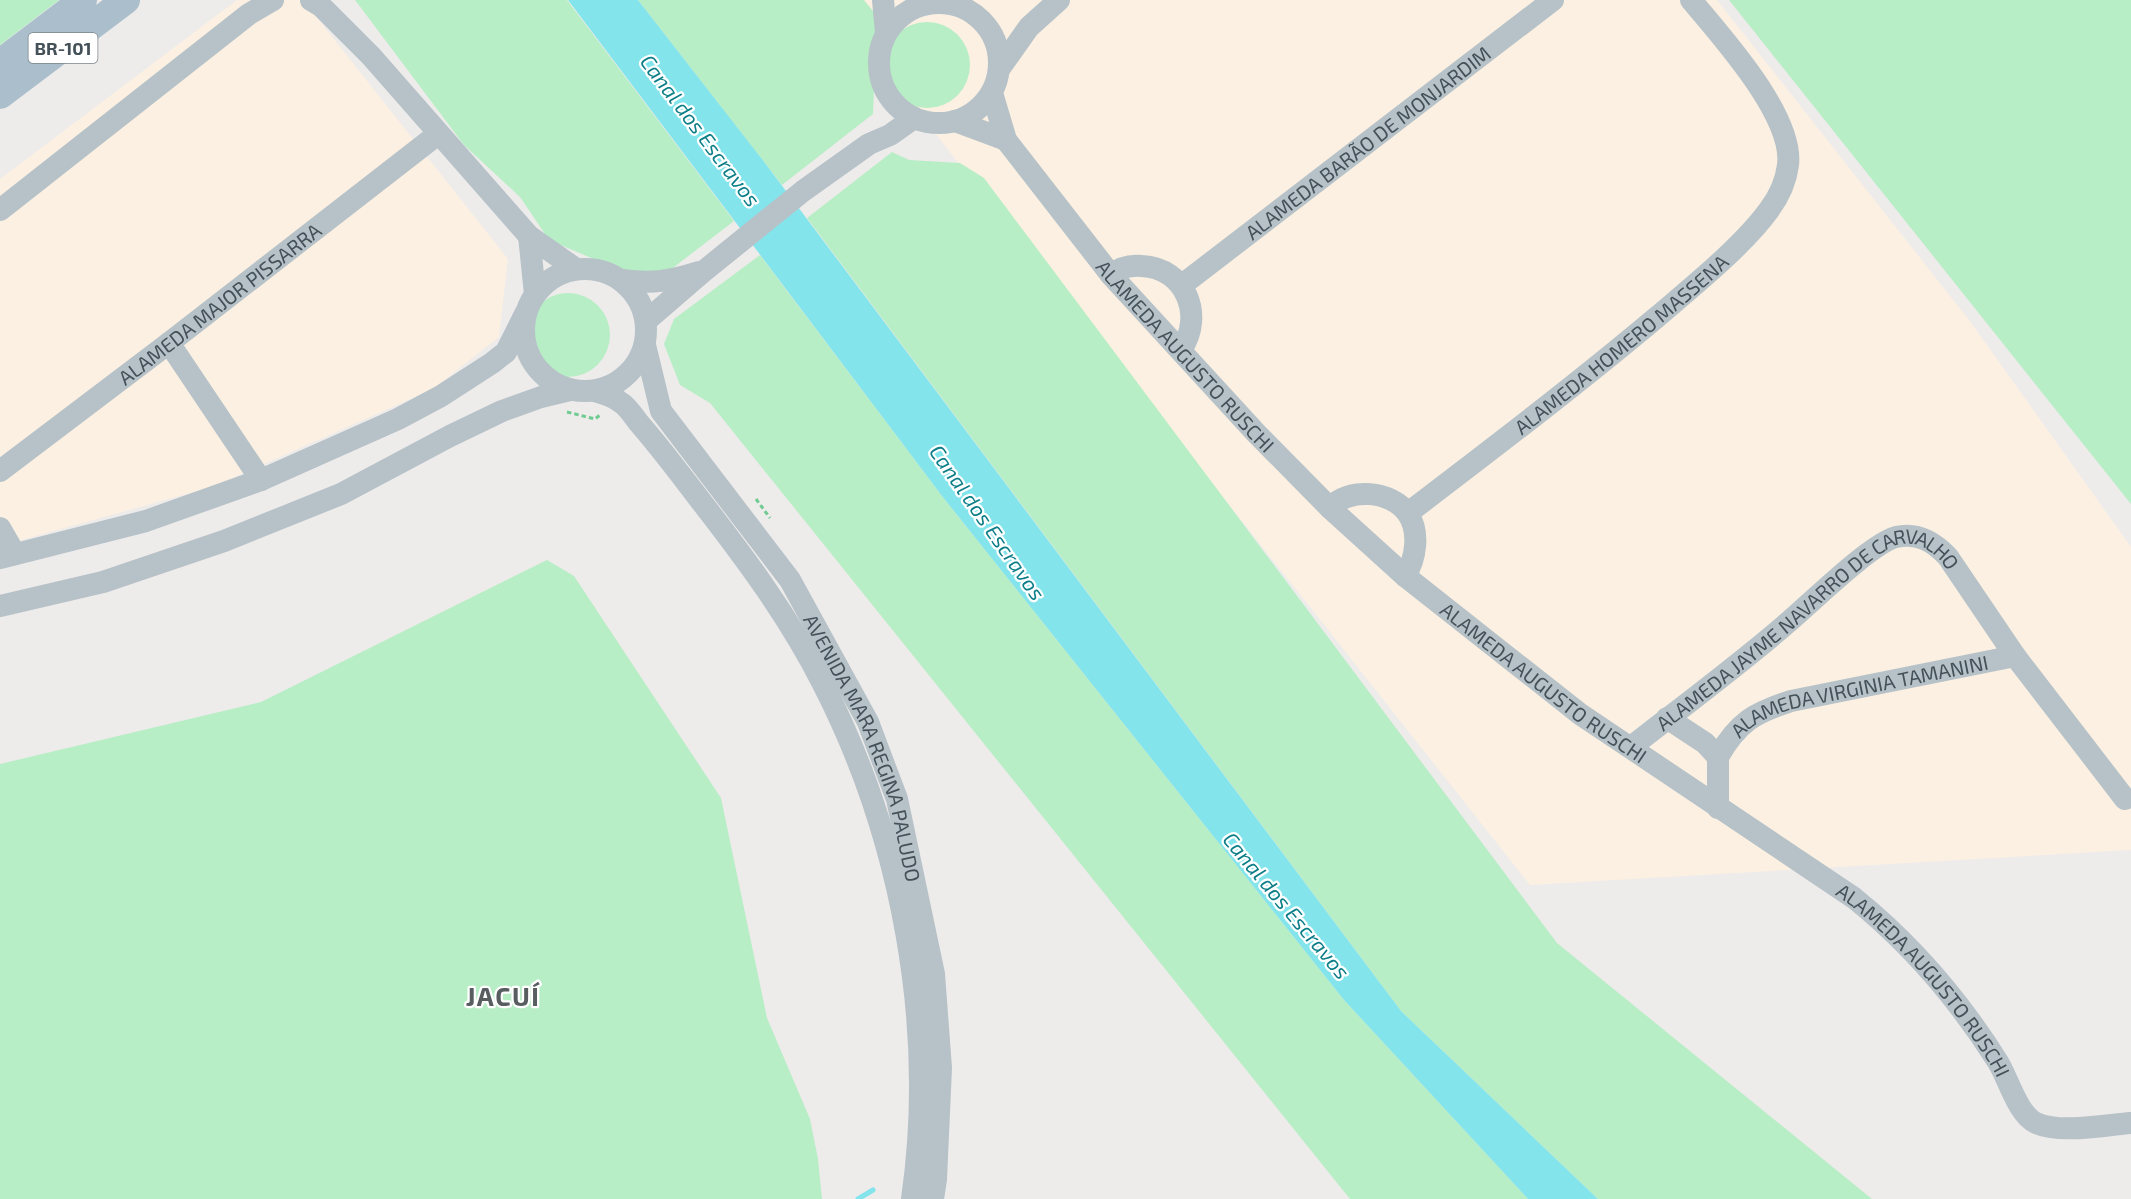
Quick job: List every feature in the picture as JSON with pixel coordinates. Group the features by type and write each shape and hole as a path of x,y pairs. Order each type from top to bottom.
{"main road":[{"name":"BR-101","path":"0,63 83,0"},
{"name":"BR-101","path":"0,95 126,0"}],"street":[{"path":"0,210 249,14 273,0"},
{"path":"311,0 321,6 371,56 529,236 576,269"},
{"path":"883,0 886,33"},
{"path":"1000,68 999,50 992,33 980,18 952,2 916,2 886,33 880,52 879,71 885,89 905,112 935,123 955,121 977,111 992,93 1000,68 1029,27 1059,0"},
{"name":"ALAMEDA BARÃO DE MONJARDIM","path":"1182,285 1553,0"},
{"name":"ALAMEDA HOMERO MASSENA","path":"1408,513 1582,380 1668,308 1736,246 1769,210 1783,185 1788,163 1785,144 1780,125 1767,99 1740,61 1690,0"},
{"name":"ALAMEDA AUGUSTO RUSCHI","path":"992,93 1005,140 1111,274 1256,433 1330,508 1405,576 1580,714 1854,898 1883,921 1934,974 1969,1020 1999,1063 2021,1108 2029,1119 2046,1126 2061,1128 2131,1123"},
{"path":"646,321 803,191 869,144 905,112"},
{"path":"955,121 1005,140"},
{"name":"ALAMEDA MAJOR PISSARRA","path":"0,471 169,344 438,134"},
{"path":"529,236 535,294"},
{"path":"1111,274 1120,268 1134,265 1153,266 1166,272 1182,285 1188,298 1192,329 1181,350"},
{"path":"0,528 8,556 146,521 261,480 398,419 471,378 506,352 535,294 547,282 560,274 576,269 592,269 622,280 648,284 665,282 704,271"},
{"path":"0,606 103,582 224,541 341,494 502,411 541,397 567,401 615,384 632,370 645,345 646,321 642,305 622,280"},
{"path":"525,314 523,328 528,356 545,378 557,385 567,401"},
{"path":"169,344 261,480"},
{"name":"AVENIDA MARA REGINA PALUDO","path":"645,345 661,411 790,580 868,722 897,799 934,974 941,1068 933,1199"},
{"name":"AVENIDA MARA REGINA PALUDO","path":"595,391 621,402 648,433 742,555 788,622 836,710 870,793 900,899 914,978 920,1071 919,1121 912,1199"},
{"path":"1330,508 1340,499 1354,494 1369,493 1390,500 1408,513 1413,526 1415,545 1410,569 1405,576"},
{"name":"ALAMEDA JAYME NAVARRO DE CARVALHO","path":"1630,747 1783,627 1870,553 1897,537 1913,536 1936,544 1965,579 2015,656 2125,799"},
{"name":"ALAMEDA VIRGINIA TAMANINI","path":"1718,808 1718,757 1736,731 1749,719 1764,710 1791,701 2015,656"},
{"name":"ALAMEDA VIRGINIA TAMANINI","path":"1667,718 1705,742 1718,757"}],"path":[{"path":"567,401 595,419 621,402"},
{"path":"754,496 775,525"}],"shaded area":[{"path":"237,0 303,0 508,259 499,337 433,389 212,487 0,546 0,179"},
{"path":"833,0 1717,0 1969,320 2131,547 2131,850 1530,885 956,160"}],"green space":[{"path":"0,0 59,0 0,45"},
{"path":"355,0 567,0 734,221 652,284 549,240 520,197 464,145"},
{"path":"638,0 864,0 877,16 873,114 782,185"},
{"path":"1729,0 2131,0 2131,504"},
{"path":"927,22 951,29 963,41 970,65 963,89 951,101 927,108 903,101 891,89 884,65 891,41 903,29"},
{"path":"892,152 909,160 960,163 984,178 1557,943 1872,1199 1598,1199 1401,1011 807,218"},
{"path":"760,255 942,496 1344,1000 1528,1199 1350,1199 710,403 680,385 664,344 674,319"},
{"path":"568,293 591,300 603,312 610,335 603,358 591,370 568,377 545,370 533,358 526,335 533,312 545,300"},
{"path":"547,560 574,576 721,798 767,1018 810,1119 818,1159 822,1199 0,1199 0,764 261,702"}],"water":[{"name":"Canal dos Escravos","path":"568,0 638,0 768,167 1401,1011 1598,1199 1528,1199 1344,1000 942,496"}],"waterway":[{"path":"858,1199 873,1190"}],"district":[{"name":"JACUÍ","path":"503,995"}]}
